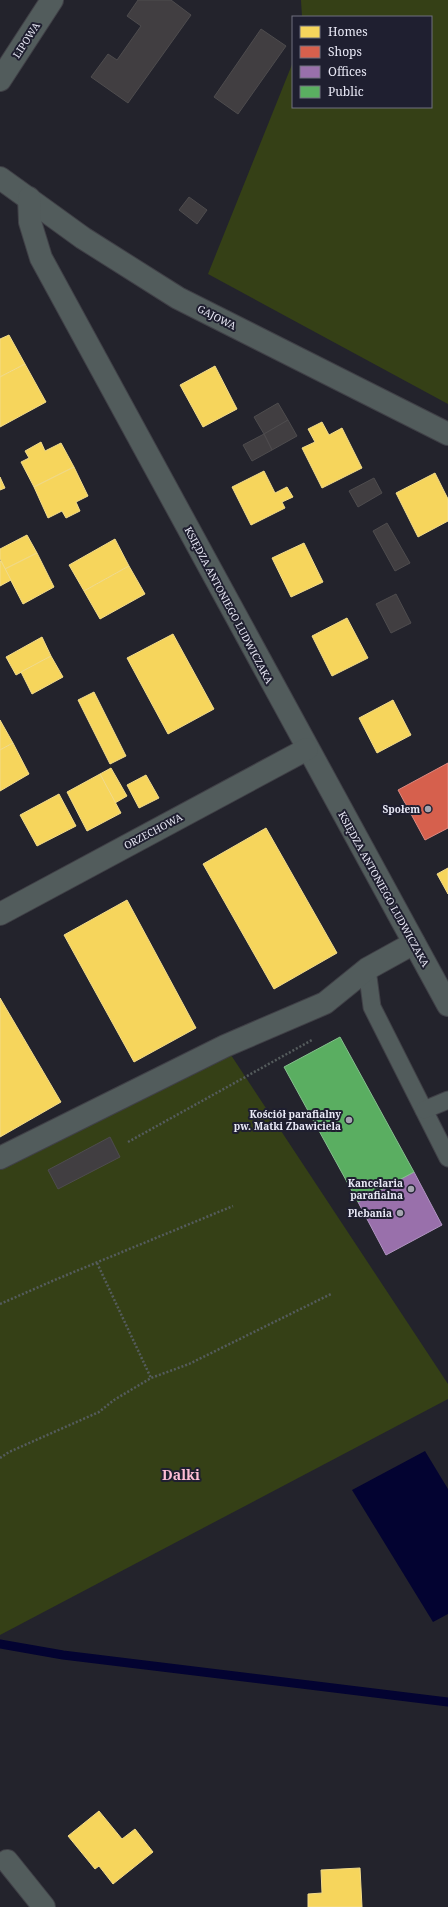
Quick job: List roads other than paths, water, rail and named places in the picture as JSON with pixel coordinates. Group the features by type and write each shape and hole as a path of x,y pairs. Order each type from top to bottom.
{"street":[{"name":"LIPOWA","path":"0,80 52,0"},
{"name":"GAJOWA","path":"0,178 83,238 178,298 448,434"},
{"name":"KSIĘDZA ANTONIEGO LUDWICZAKA","path":"29,198 30,222 41,258 448,1005"},
{"name":"ORZECHOWA","path":"0,914 307,748"},
{"path":"0,1158 225,1046 325,1003 367,969 414,943"},
{"path":"7,1861 44,1907"}],"lane":[{"path":"367,969 372,1007 448,1158"},
{"path":"424,1110 448,1100"}],"waterway":[{"path":"0,1644 63,1655 448,1702"}],"place":[{"name":"Społem","path":"428,809"},
{"name":"Kościół parafialny pw. Matki Zbawiciela","path":"349,1120"},
{"name":"Kancelaria parafialna","path":"411,1189"},
{"name":"Plebania","path":"400,1213"}],"district":[{"name":"Dalki","path":"181,1474"}]}
